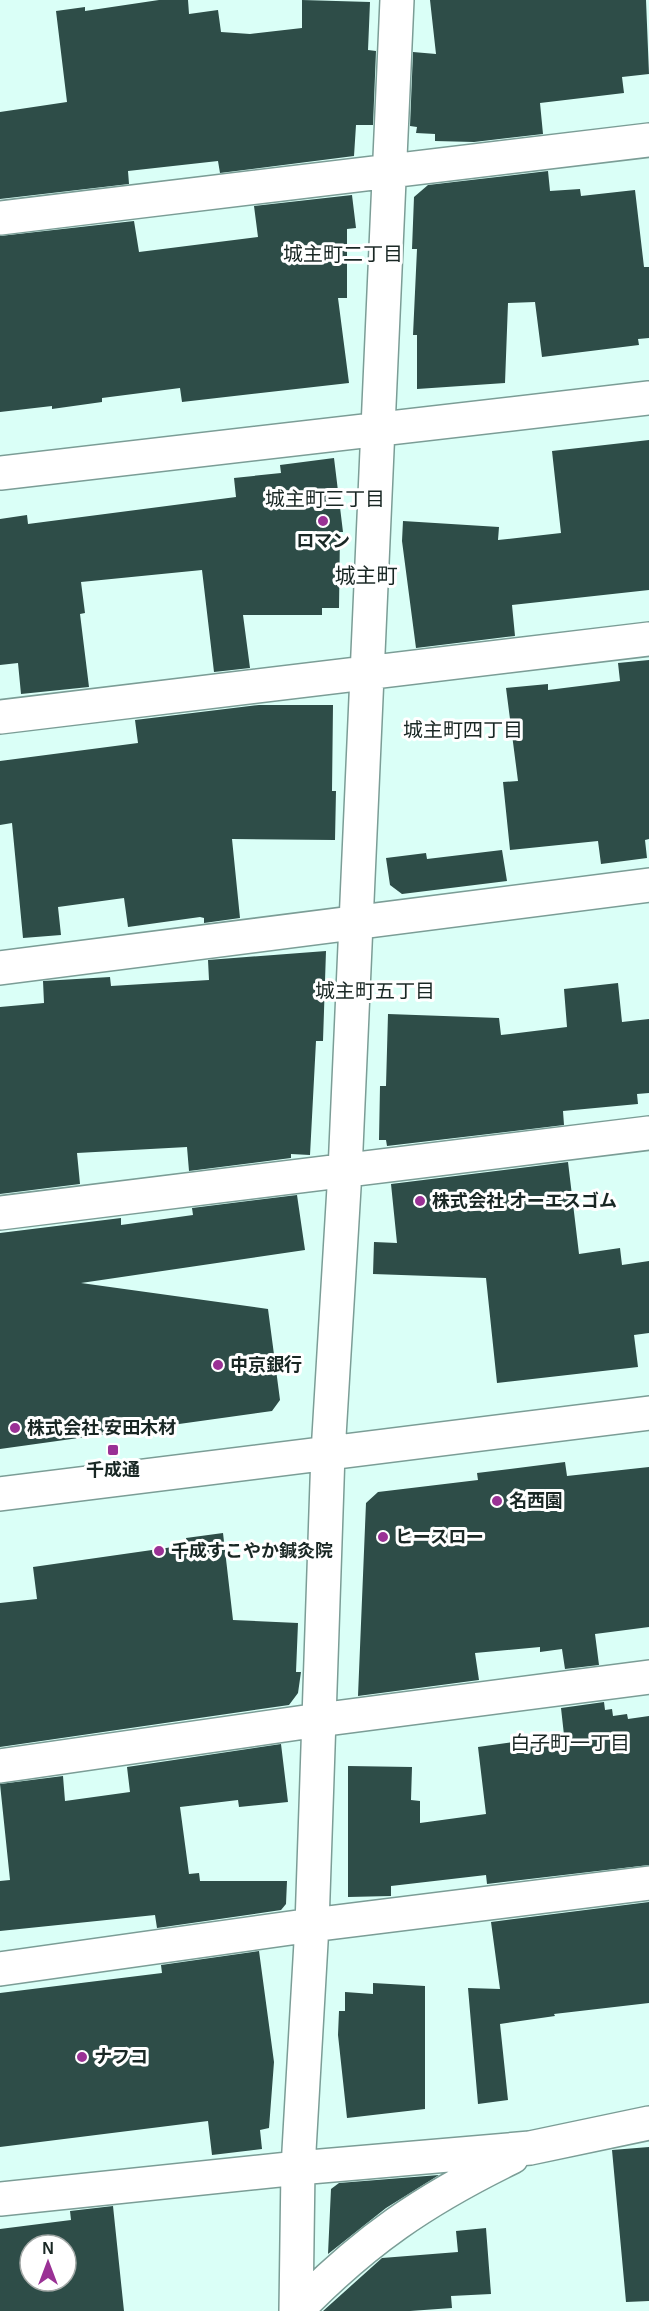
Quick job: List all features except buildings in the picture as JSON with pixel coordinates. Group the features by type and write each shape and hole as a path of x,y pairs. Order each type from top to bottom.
{"street":[{"path":"296,2311 298,2168 312,1925 328,1454 345,1171 397,0"},
{"path":"0,218 649,140"},
{"path":"0,473 649,398"},
{"path":"0,717 649,639"},
{"path":"0,968 649,885"},
{"path":"0,1213 649,1134"},
{"path":"0,1494 649,1413"},
{"path":"0,1766 319,1720 649,1677"},
{"path":"0,1970 312,1925 649,1883"},
{"path":"0,2199 298,2168 530,2148 649,2123"},
{"path":"296,2311 334,2271 388,2227 455,2185 530,2148"}],"place":[{"name":"ロマン","path":"323,521"},
{"name":"株式会社 オーエスゴム","path":"420,1201"},
{"name":"中京銀行","path":"218,1365"},
{"name":"株式会社 安田木材","path":"15,1428"},
{"name":"千成通","path":"113,1450"},
{"name":"名西園","path":"497,1501"},
{"name":"ヒースロー","path":"383,1537"},
{"name":"千成すこやか鍼灸院","path":"159,1551"},
{"name":"ナフコ","path":"82,2057"}],"district":[{"name":"城主町二丁目","path":"343,254"},
{"name":"城主町三丁目","path":"325,499"},
{"name":"城主町","path":"366,576"},
{"name":"城主町四丁目","path":"463,730"},
{"name":"城主町五丁目","path":"375,991"},
{"name":"白子町一丁目","path":"570,1743"}]}
